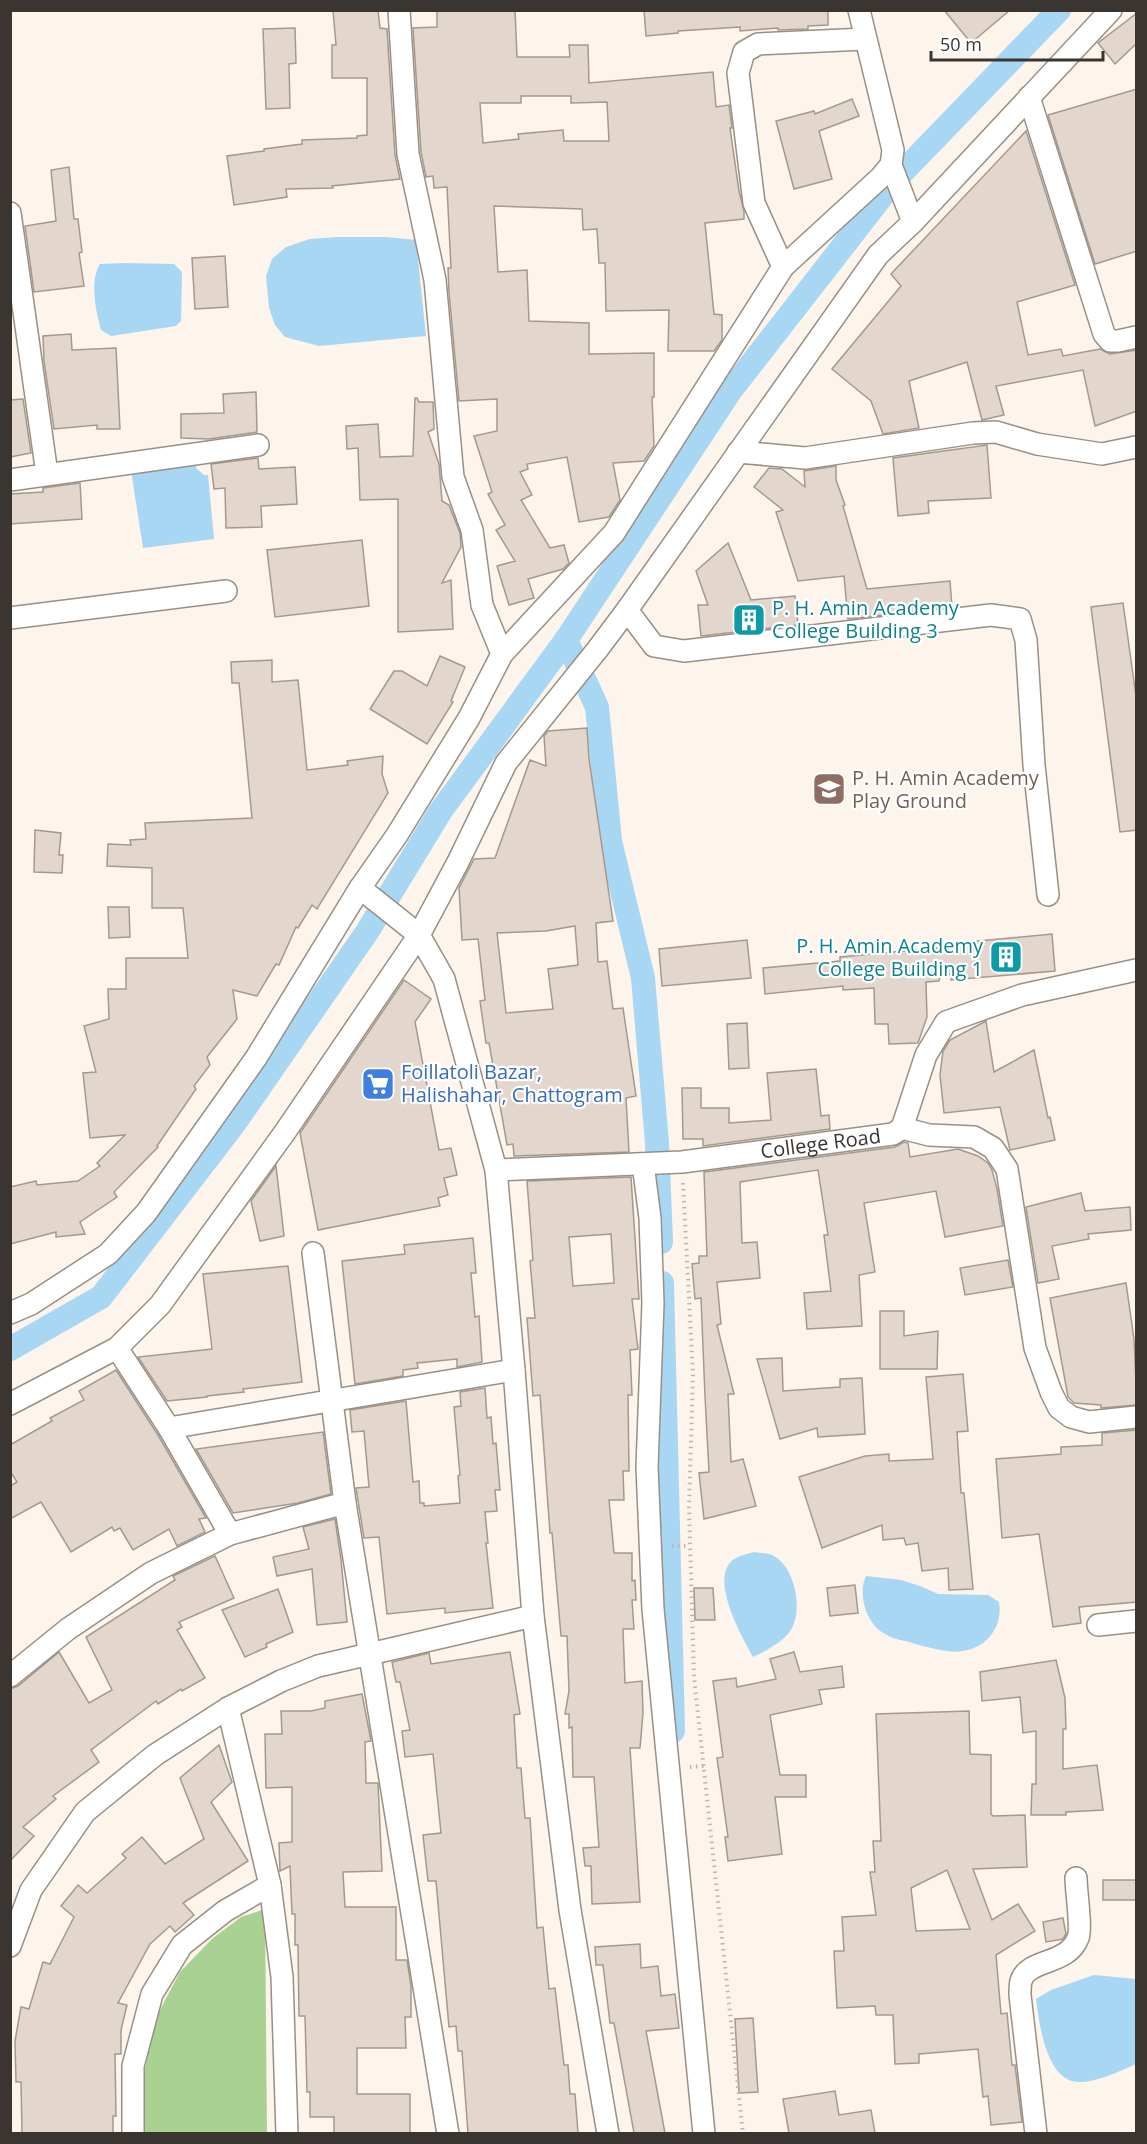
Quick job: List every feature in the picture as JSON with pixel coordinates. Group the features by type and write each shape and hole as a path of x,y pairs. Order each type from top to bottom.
{"street":[{"path":"399,10 408,154 435,280 453,477 472,530 482,605 502,654"},
{"path":"859,10 892,150 893,169 912,219"},
{"path":"10,1404 117,1348 160,1305 285,1132 458,861 506,762 627,610 878,255 1111,10"},
{"path":"783,267 754,203 738,73 744,52 758,44 865,39"},
{"path":"1029,97 1104,334 1110,340 1118,341 1137,337"},
{"path":"10,1312 31,1304 108,1254 146,1213 256,1058 363,891 469,718 502,654 614,533 783,267 881,177 893,169"},
{"path":"10,213 46,474"},
{"path":"738,452 805,458 973,433 996,432 1037,444 1102,454 1137,447"},
{"path":"10,480 258,445"},
{"path":"10,618 226,591"},
{"path":"627,610 654,646 684,651 991,615 1020,619 1026,640 1034,765 1048,895"},
{"path":"363,891 413,931 444,979 496,1170 533,1616 570,1910 608,2133"},
{"name":"College Road","path":"496,1170 679,1162 893,1134 903,1128 926,1055 946,1022 1022,995 1137,969"},
{"path":"903,1128 928,1135 974,1137 993,1148 1007,1169 1035,1348 1059,1408 1071,1417 1089,1422 1137,1417"},
{"path":"644,1164 650,1218 653,1304 647,1467 652,1609 704,2133"},
{"path":"313,1253 345,1503 447,2133"},
{"path":"117,1348 169,1428 230,1534"},
{"path":"169,1428 514,1370"},
{"path":"10,1676 68,1629 151,1573 230,1534 345,1503"},
{"path":"10,1946 31,1890 85,1812 155,1755 228,1708 281,1681 318,1666 533,1616"},
{"path":"1098,1625 1137,1621"},
{"path":"228,1708 270,1885 282,1977 287,2133"},
{"path":"1036,2133 1020,1995 1021,1979 1030,1969 1057,1959 1072,1950 1079,1936 1076,1878"},
{"path":"133,2133 134,2066 152,1994 182,1946 225,1911 270,1885"},
{"path":"434,2133 440,2094"}],"path":[{"path":"679,1162 693,1374 687,1546 694,1677 743,2133"}],"green space":[{"path":"265,1909 267,2133 144,2134 143,2080 154,2021 180,1972 213,1938 241,1917"}],"water":[{"path":"386,237 416,240 426,336 319,346 285,337 275,325 269,308 266,276 272,259 286,247 310,239"},
{"path":"100,264 174,264 182,272 181,321 176,326 111,336 101,330 94,296 97,271"},
{"path":"195,457 196,468 204,475 208,475 214,539 143,548 130,464"},
{"path":"754,1552 772,1555 787,1569 797,1604 793,1626 788,1634 772,1647 753,1657 729,1606 724,1577 728,1566 736,1558"},
{"path":"866,1576 901,1580 938,1594 988,1595 999,1602 999,1619 992,1634 986,1640 972,1649 963,1651 936,1649 892,1638 880,1631 869,1617 863,1601 863,1584"},
{"path":"1094,1975 1136,1979 1136,2064 1103,2078 1076,2082 1061,2074 1049,2056 1041,2032 1036,1999 1051,1990"}],"building":[{"path":"333,10 378,10 380,28 387,29 395,155 400,179 332,186 333,188 286,189 287,197 234,205 227,156 302,144 302,140 357,138 357,136 367,135 367,78 332,78 332,45 336,45"},
{"path":"437,10 515,10 517,57 570,57 569,45 588,45 589,83 713,72 716,107 729,105 732,128 730,128 744,211 744,219 705,223 714,314 722,315 722,340 714,351 668,351 669,310 606,311 605,263 599,263 597,229 583,230 582,209 494,206 498,272 527,270 529,321 589,323 589,354 654,353 654,397 652,397 654,446 644,461 613,463 620,500 609,517 579,522 567,457 527,464 528,469 520,472 532,495 521,500 550,548 564,545 569,563 563,569 528,579 534,598 509,605 497,566 515,561 496,530 505,525 488,494 492,492 474,436 497,431 497,399 459,401 449,292 448,268 451,268 447,187 434,188 433,176 426,177 421,152 413,28 437,27","holes":["521,96 571,96 571,103 607,102 609,141 564,141 563,130 518,134 519,139 483,143 480,103 521,103"]},
{"path":"644,10 828,10 828,25 808,26 808,29 778,30 778,28 740,31 740,27 678,31 678,33 646,36"},
{"path":"944,10 1010,10 971,43"},
{"path":"1137,13 1137,43 1115,64 1098,43"},
{"path":"295,28 296,63 289,64 290,108 266,109 263,29"},
{"path":"1137,89 1137,251 1095,264 1048,115"},
{"path":"852,99 859,116 819,131 832,179 794,189 776,121 814,111 815,114"},
{"path":"1026,131 1075,285 1017,302 1028,355 1061,349 1063,356 1100,349 1110,354 1137,350 1137,411 1095,426 1083,370 996,386 1004,415 982,420 967,362 909,381 919,428 883,434 871,401 832,369 901,286 891,274"},
{"path":"69,167 74,219 78,219 82,252 79,253 84,286 34,292 25,226 56,221 51,170"},
{"path":"225,256 228,307 195,309 192,258"},
{"path":"71,334 72,350 116,348 120,429 97,429 97,425 54,429 44,361 43,336"},
{"path":"256,392 257,432 209,439 181,438 181,414 224,413 223,394"},
{"path":"415,398 419,402 433,402 434,429 428,432 439,464 442,501 449,505 460,533 461,547 442,583 451,580 453,629 398,632 398,499 360,500 358,448 347,449 346,426 378,424 380,457 413,456"},
{"path":"23,399 31,453 10,457 10,400"},
{"path":"987,445 991,498 928,501 929,513 898,516 893,458"},
{"path":"258,458 259,469 295,467 297,504 261,506 262,527 226,528 225,488 214,489 211,464"},
{"path":"836,466 836,480 845,505 843,506 867,589 950,581 952,607 848,619 844,576 798,581 776,512 783,510 754,487 769,468 782,469 805,487 804,471"},
{"path":"80,483 82,519 10,524 10,494 43,492 43,488"},
{"path":"362,540 369,606 275,617 267,550"},
{"path":"728,543 751,600 795,596 798,625 701,636 698,605 708,605 696,571"},
{"path":"1123,603 1137,703 1137,830 1120,832 1091,607"},
{"path":"440,656 465,667 451,701 453,702 427,744 370,709 394,671 402,671 427,686"},
{"path":"272,660 272,682 298,680 307,770 348,765 347,761 383,756 382,774 388,793 317,909 312,905 298,928 296,927 279,965 276,964 257,996 233,990 237,1019 207,1057 210,1065 194,1086 196,1089 158,1147 114,1192 117,1197 80,1222 85,1234 56,1237 56,1232 10,1244 10,1187 36,1181 37,1185 78,1181 100,1166 97,1163 125,1135 90,1138 83,1073 96,1072 84,1026 109,1019 108,989 126,989 126,958 188,958 183,908 152,908 152,868 107,866 108,844 131,845 130,840 146,839 145,823 252,818 239,683 232,683 231,662"},
{"path":"587,728 589,759 613,921 596,923 598,962 607,961 613,1009 623,1008 636,1096 626,1098 629,1152 514,1156 513,1144 507,1145 489,1043 486,1043 480,1001 485,1000 478,939 462,940 459,888 474,859 495,858 530,760 546,766 544,736 548,731","holes":["575,926 578,965 548,969 553,1009 506,1013 497,933 546,931"]},
{"path":"35,830 61,833 59,855 63,855 62,873 34,872"},
{"path":"108,907 129,907 130,937 109,938"},
{"path":"1052,934 1055,971 951,980 952,975 942,972 939,981 926,982 927,1017 918,1043 889,1044 888,1024 875,1024 874,988 843,990 843,986 765,994 763,968 840,961 840,957 957,946 957,943"},
{"path":"747,940 751,978 662,986 659,949"},
{"name":"Foillatoli Bazar, Halishahar, Chattogram","path":"404,980 431,999 415,1022 439,1150 451,1148 457,1175 444,1178 448,1195 438,1198 440,1206 318,1230 300,1133"},
{"path":"986,1021 994,1072 1034,1050 1048,1118 1050,1117 1055,1140 1010,1150 1000,1107 944,1113 940,1075 943,1051 950,1040"},
{"path":"747,1023 749,1068 729,1069 727,1024"},
{"path":"816,1069 821,1116 829,1115 830,1129 703,1146 703,1139 683,1139 682,1088 701,1088 701,1108 729,1108 729,1123 771,1120 767,1073"},
{"path":"904,1142 908,1143 910,1157 958,1149 978,1156 988,1163 997,1189 1003,1226 945,1237 936,1191 864,1203 875,1272 859,1275 862,1326 807,1329 804,1293 831,1291 824,1235 828,1235 818,1170 740,1182 742,1243 757,1242 760,1278 717,1282 721,1324 717,1325 734,1394 728,1394 731,1462 743,1459 756,1506 704,1519 699,1473 709,1472 701,1298 695,1299 692,1264 699,1263 699,1256 707,1256 704,1172 895,1147"},
{"path":"276,1166 284,1236 260,1241 251,1201"},
{"path":"631,1177 639,1299 632,1299 638,1349 630,1350 632,1395 628,1395 629,1471 623,1471 624,1500 609,1500 614,1553 632,1553 632,1581 635,1580 636,1600 632,1600 634,1629 623,1629 625,1683 642,1681 643,1713 640,1748 630,1748 640,1902 592,1904 591,1866 585,1866 583,1848 599,1847 594,1777 573,1777 572,1727 569,1728 569,1714 565,1714 569,1691 567,1636 561,1636 552,1533 550,1533 540,1395 533,1396 527,1318 535,1318 527,1181","holes":["611,1234 614,1283 573,1286 569,1237"]},
{"path":"1081,1193 1085,1211 1130,1207 1131,1230 1088,1234 1089,1239 1052,1246 1059,1279 1038,1283 1026,1207"},
{"path":"473,1238 476,1273 471,1273 475,1317 479,1316 482,1362 457,1367 457,1359 417,1363 418,1368 403,1370 403,1376 355,1384 342,1261 405,1254 404,1245"},
{"path":"1008,1260 1013,1287 965,1295 960,1268"},
{"path":"288,1266 302,1382 243,1389 244,1392 167,1401 138,1357 212,1349 203,1274"},
{"path":"1126,1283 1134,1339 1137,1405 1101,1408 1101,1405 1074,1403 1068,1397 1050,1298"},
{"path":"880,1311 904,1311 904,1336 938,1331 937,1369 880,1369"},
{"path":"782,1358 783,1391 840,1387 840,1379 862,1378 865,1434 818,1437 817,1428 780,1439 757,1359"},
{"path":"116,1370 158,1435 206,1518 199,1519 205,1532 177,1546 169,1529 133,1550 120,1528 114,1531 112,1527 71,1552 41,1502 10,1519 10,1486 17,1482 10,1471 10,1445 52,1421 50,1418 84,1400 79,1391"},
{"path":"963,1374 968,1431 957,1432 961,1493 964,1493 973,1589 949,1590 948,1568 922,1571 918,1543 906,1545 904,1538 883,1540 882,1525 822,1548 799,1477 865,1456 889,1454 889,1461 933,1459 926,1377"},
{"path":"485,1388 487,1418 491,1417 493,1444 496,1443 500,1490 495,1490 497,1511 485,1512 493,1608 445,1613 445,1608 387,1614 379,1537 364,1538 356,1488 369,1487 364,1431 352,1432 350,1410 406,1401 413,1482 419,1481 420,1503 424,1503 424,1506 460,1503 454,1407 461,1406 460,1392"},
{"path":"1137,1430 1137,1602 1079,1607 1081,1623 1053,1627 1039,1534 1002,1538 996,1459 1061,1454 1061,1447 1102,1445 1102,1433"},
{"path":"323,1432 331,1494 298,1503 233,1513 196,1449"},
{"path":"335,1519 347,1622 317,1625 312,1569 277,1576 273,1557 309,1549 303,1527"},
{"path":"215,1556 234,1598 179,1622 182,1627 177,1630 205,1678 182,1691 181,1689 158,1704 156,1701 91,1750 99,1762 53,1796 56,1799 23,1827 34,1836 10,1861 10,1689 18,1686 59,1652 89,1703 112,1690 86,1637 175,1580 173,1576"},
{"path":"855,1585 858,1613 830,1616 827,1588"},
{"path":"694,1588 713,1588 715,1620 695,1620"},
{"path":"278,1589 293,1632 266,1644 267,1647 245,1657 222,1610"},
{"path":"510,1652 520,1714 514,1715 517,1768 521,1768 525,1818 530,1818 537,1928 543,1927 549,1989 555,1988 564,2065 568,2065 570,2094 575,2094 578,2133 468,2133 462,2051 458,2051 456,2026 449,2027 436,1881 428,1881 423,1835 441,1833 433,1754 405,1757 402,1731 410,1730 400,1682 396,1682 392,1662 429,1653 431,1664"},
{"path":"794,1652 800,1672 842,1666 844,1687 819,1690 822,1704 770,1715 780,1775 806,1775 806,1797 775,1797 782,1854 728,1861 725,1837 728,1837 717,1758 723,1757 713,1681 736,1678 737,1687 776,1679 770,1659"},
{"path":"1056,1660 1065,1698 1066,1729 1063,1729 1063,1769 1097,1765 1103,1810 1066,1812 1066,1815 1031,1815 1032,1784 1036,1784 1036,1731 1023,1733 1020,1697 982,1701 980,1672"},
{"path":"362,1694 371,1741 365,1742 366,1783 378,1783 382,1871 343,1872 345,1907 396,1907 396,1960 407,1960 411,1986 411,2017 405,2017 406,2048 357,2048 357,2094 410,2094 410,2133 334,2133 334,2117 310,2117 305,2016 299,2016 298,1945 295,1945 295,1914 292,1914 290,1866 280,1871 279,1843 292,1842 292,1787 266,1788 265,1734 282,1734 281,1711 311,1711 325,1708 325,1701"},
{"path":"969,1711 970,1754 991,1755 991,1814 993,1816 1025,1815 1027,1867 973,1869 992,1920 1018,1904 1035,1931 996,1955 1001,2014 1007,2013 1012,2065 1015,2065 1022,2122 991,2125 988,2096 983,2097 978,2049 919,2054 919,2063 895,2064 893,2015 876,2015 875,2006 837,2008 834,1951 844,1951 842,1917 876,1915 870,1872 875,1872 873,1841 881,1841 876,1714","holes":["947,1870 970,1929 916,1931 911,1888"]},
{"path":"219,1745 232,1782 211,1802 248,1861 183,1903 194,1915 175,1932 170,1926 150,1944 118,2003 127,2005 121,2030 121,2054 115,2054 116,2116 113,2116 113,2133 22,2133 21,2082 16,2082 15,2041 21,2007 29,2009 43,1962 50,1964 74,1917 61,1906 78,1885 87,1893 126,1858 122,1854 142,1837 165,1864 204,1839 180,1778"},
{"path":"1103,1880 1137,1880 1137,1900 1103,1900"},
{"path":"1063,1918 1066,1934 1063,1939 1046,1942 1043,1922"},
{"path":"640,1944 641,1968 658,1966 661,1996 675,1994 679,2028 646,2031 665,2133 634,2133 614,2023 610,2023 603,1965 596,1965 595,1947"},
{"path":"753,2018 758,2092 739,2093 735,2019"},
{"path":"835,2091 839,2115 871,2110 875,2133 789,2133 783,2099"}],"waterway":[{"path":"10,1349 101,1297 234,1124 367,932 440,812 566,640 731,390 893,182 1059,10"},
{"path":"566,640 597,707 610,841 643,978 657,1143 661,1242"},
{"path":"662,1283 673,1731"}],"place":[{"name":"P. H. Amin Academy College Building 3","path":"749,620"},
{"name":"P. H. Amin Academy Play Ground","path":"829,789"},
{"name":"P. H. Amin Academy College Building 1","path":"1006,957"},
{"name":"Foillatoli Bazar, Halishahar, Chattogram","path":"378,1084"}]}
